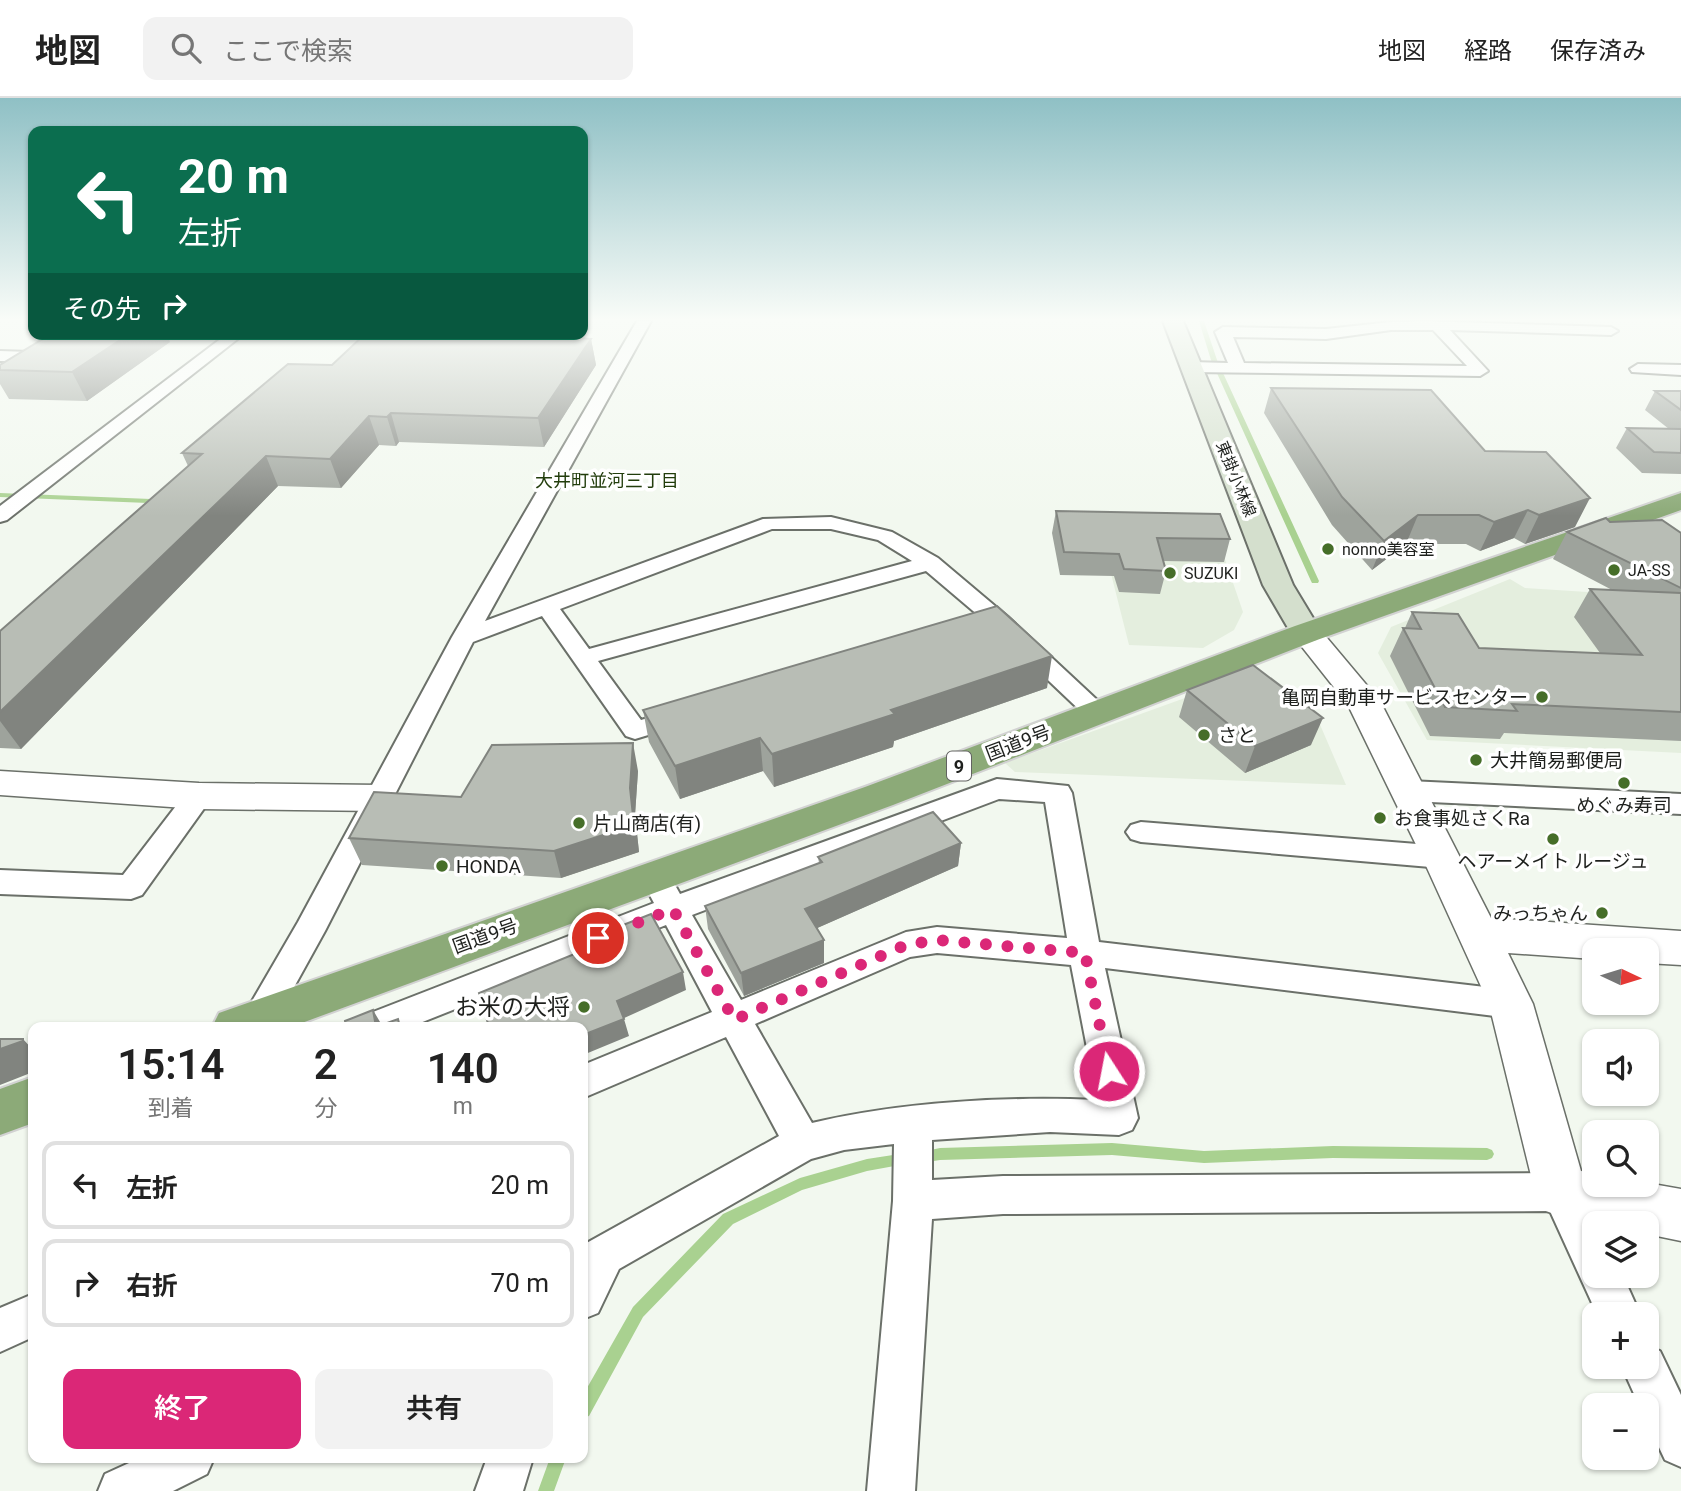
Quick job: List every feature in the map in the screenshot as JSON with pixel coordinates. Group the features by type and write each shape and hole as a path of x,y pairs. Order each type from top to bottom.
{"highway":[{"name":"国道9号","path":"256,1022 654,875 878,796 1306,633 1681,501"},
{"path":"0,1112 28,1102"}],"main road":[{"name":"東掛小林線","path":"1199,386 1278,585 1306,633"}],"street":[{"path":"0,516 169,386"},
{"path":"250,1022 309,931 464,637 609,386"},
{"path":"464,637 770,523 831,523 885,536 930,563 1000,622 1097,712"},
{"path":"584,657 930,563"},
{"path":"547,607 635,730 701,710"},
{"path":"974,629 1000,622"},
{"path":"1306,633 1363,701 1480,934 1511,1004 1561,1192 1582,1237"},
{"path":"0,783 199,796 380,798"},
{"path":"385,1022 673,909 997,789 1058,793 1085,953 1119,1118 1050,1115 913,1124 844,1133 803,1143 593,1261 588,1280"},
{"path":"1409,791 1681,803"},
{"path":"0,882 131,887 199,796"},
{"path":"1141,832 1442,857"},
{"path":"654,875 803,1143"},
{"path":"1480,934 1681,948"},
{"path":"588,1080 906,945 937,940 1085,953 1511,1004"},
{"path":"891,1491 913,1201 913,1124"},
{"path":"913,1201 1003,1195 1561,1192 1681,1215"},
{"path":"0,1330 28,1317"},
{"path":"1650,1379 1681,1444"},
{"path":"122,1491 181,1463"},
{"path":"499,1491 508,1463"}],"shaded area":[{"name":"SUZUKI","path":"1100,530 1216,533 1243,612 1234,630 1203,648 1129,645"},
{"name":"亀岡自動車サービスセンター","path":"1510,579 1525,588 1681,598 1681,753 1427,740 1378,653 1391,627"},
{"name":"さと","path":"1232,681 1312,706 1346,785 1015,772 1005,763"}],"building":[{"path":"262,386 559,386 538,418 391,413 387,417 369,416 330,459 266,456 0,712 0,631 202,454 182,453"},
{"path":"1271,388 1431,390 1485,451 1546,452 1590,498 1539,515 1528,510 1494,522 1479,515 1418,515 1384,541 1342,497"},
{"path":"1655,391 1681,391 1681,410"},
{"path":"1627,428 1681,429 1681,453 1654,452"},
{"path":"1056,511 1220,514 1230,539 1157,538 1166,571 1124,569 1119,554 1064,552"},
{"path":"1606,518 1610,522 1662,520 1681,533 1681,588 1567,532"},
{"path":"1590,589 1681,593 1681,712 1512,704 1517,711 1445,707 1403,628 1421,629 1412,612 1458,614 1479,648 1642,655"},
{"path":"997,606 1052,656 891,710 895,714 772,754 760,738 675,766 643,710"},
{"path":"1253,665 1323,718 1255,746 1187,690"},
{"path":"633,743 630,788 634,825 554,851 349,838 374,792 461,797 492,745"},
{"path":"933,812 961,843 805,909 824,940 741,973 705,906 822,862 818,857"},
{"path":"651,914 683,972 617,1001 624,1019 588,1033 588,1022 488,1022 479,993 604,942 600,934"},
{"path":"373,1010 375,1022 345,1022"},
{"path":"0,1039 23,1039 23,1041 0,1049"}],"waterway":[{"path":"1226,386 1315,581"},
{"path":"0,495 151,501 152,510"},
{"path":"921,1157 940,1154 1112,1149 1204,1157 1333,1152 1487,1154"},
{"path":"588,1401 638,1312 728,1219 800,1184 867,1165 906,1159"},
{"path":"546,1491 556,1463"}],"place":[{"name":"nonno美容室","path":"1328,549"},
{"name":"JA-SS","path":"1614,570"},
{"name":"SUZUKI","path":"1170,573"},
{"name":"亀岡自動車サービスセンター","path":"1542,697"},
{"name":"さと","path":"1204,735"},
{"name":"大井簡易郵便局","path":"1476,760"},
{"name":"めぐみ寿司","path":"1624,783"},
{"name":"お食事処さくRa","path":"1380,818"},
{"name":"片山商店(有)","path":"579,823"},
{"name":"ヘアーメイト ルージュ","path":"1553,839"},
{"name":"HONDA","path":"442,866"},
{"name":"みっちゃん","path":"1602,913"},
{"name":"お米の大将","path":"584,1007"}],"district":[{"name":"大井町並河三丁目","path":"607,480"}],"route":[{"path":"598,938 673,909 734,1020 906,945 937,940 1085,953 1109,1071"}]}
